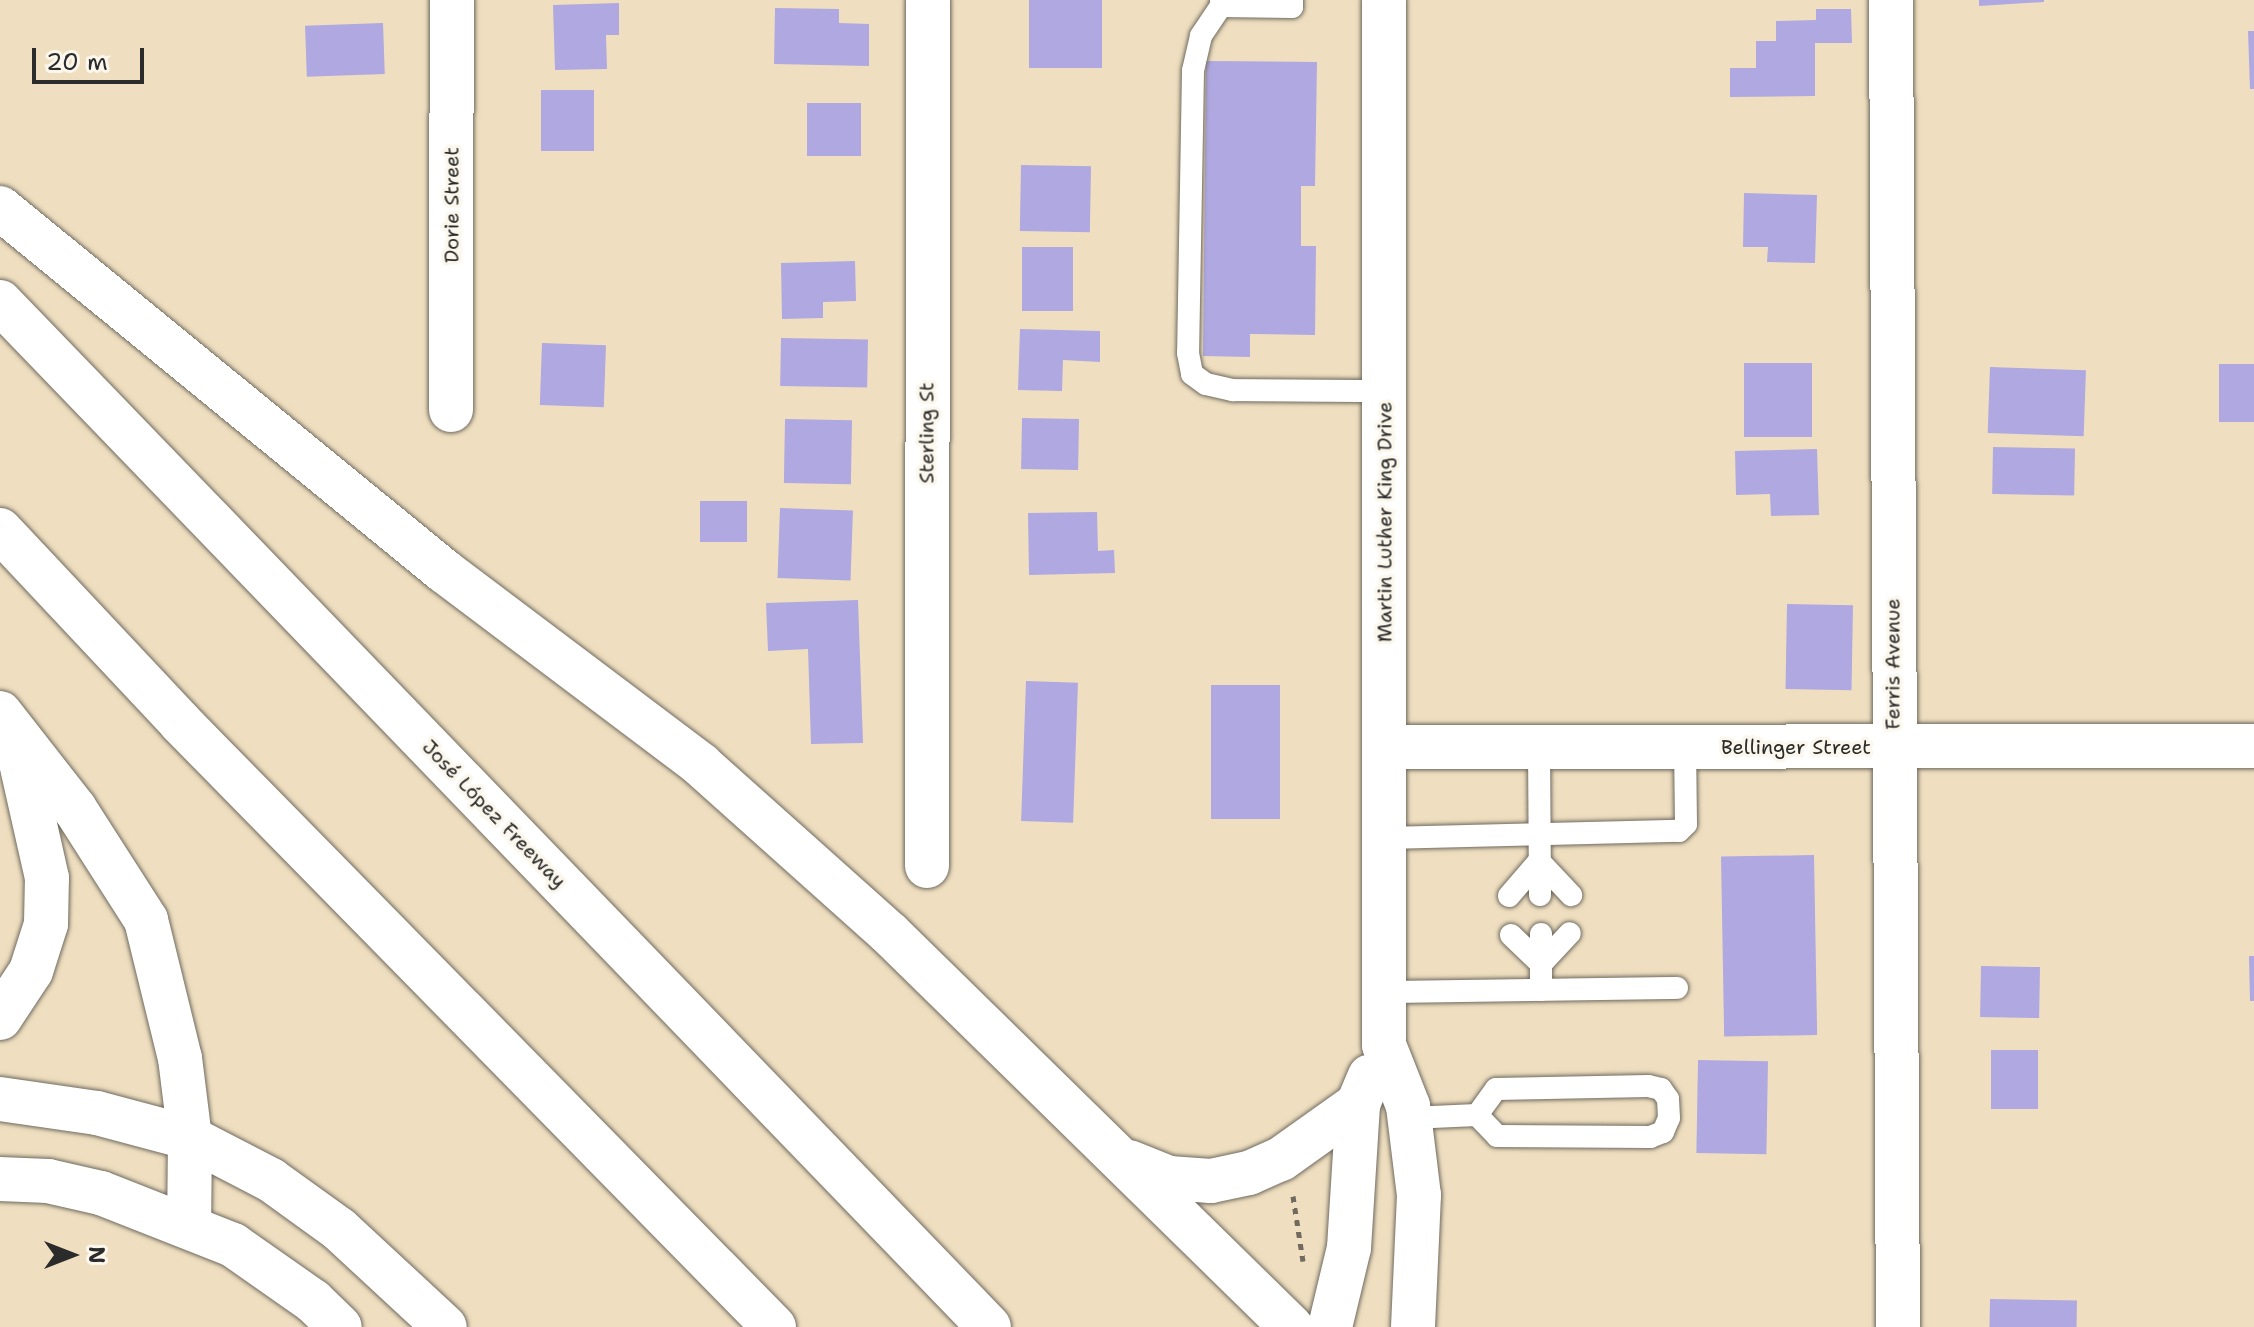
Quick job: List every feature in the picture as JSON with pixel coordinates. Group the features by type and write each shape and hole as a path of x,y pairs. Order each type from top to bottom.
{"main road":[{"name":"Dorie Street","path":"451,410 452,0"},
{"name":"Sterling St","path":"927,866 928,0"},
{"name":"Martin Luther King Drive","path":"1384,0 1384,1045 1410,1118 1419,1195 1413,1327"},
{"name":"Ferris Avenue","path":"1891,0 1898,1327"},
{"path":"0,208 444,571 701,765 889,933 1291,1327"},
{"name":"José López Freeway","path":"0,302 989,1327"},
{"path":"0,530 180,722 774,1327"},
{"path":"0,1018 31,971 46,924 47,878 6,720"},
{"path":"6,720 75,809 146,920 180,1058 190,1138 189,1227"},
{"name":"Bellinger Street","path":"1386,747 2254,746"},
{"name":"Martin Luther King Drive","path":"1330,1327 1349,1248 1358,1104 1384,1045"},
{"path":"0,1099 97,1113 190,1138 271,1180 339,1229 445,1327"},
{"path":"1123,1160 1169,1178 1211,1181 1249,1173 1281,1159 1358,1104"},
{"path":"0,1179 48,1181 101,1193 233,1245 313,1301 340,1327"}],"lane":[{"path":"1292,0 1292,7 1221,3 1201,36 1193,71 1188,353 1192,374 1206,384 1233,390 1385,391"},
{"path":"1386,838 1679,831 1686,824 1685,747"},
{"path":"1539,748 1540,895"},
{"path":"1539,861 1571,895"},
{"path":"1509,896 1539,861"},
{"path":"1541,964 1570,933"},
{"path":"1541,934 1541,990"},
{"path":"1511,935 1541,964"},
{"path":"1385,992 1677,988"},
{"path":"1410,1118 1477,1115 1497,1136 1650,1137 1663,1132 1669,1118 1668,1099 1661,1089 1648,1086 1496,1089 1477,1115"}],"path":[{"path":"1292,1194 1304,1266"}],"building":[{"path":"1029,0 1102,0 1102,68 1029,68"},
{"path":"1979,0 2044,0 2044,2 1979,6"},
{"path":"619,3 619,35 606,35 607,69 555,70 553,5"},
{"path":"775,8 839,9 839,23 869,24 869,66 774,64"},
{"path":"1816,9 1851,9 1852,43 1815,43 1815,96 1730,97 1730,68 1756,68 1756,41 1776,41 1776,21 1816,20"},
{"path":"383,23 385,74 307,77 305,26"},
{"path":"2248,31 2254,31 2254,89 2250,89"},
{"path":"1206,61 1317,62 1315,186 1301,186 1301,246 1316,246 1315,335 1250,334 1250,357 1203,356"},
{"path":"541,90 594,90 594,151 541,151"},
{"path":"807,103 861,103 861,156 807,156"},
{"path":"1021,165 1091,166 1090,232 1020,231"},
{"path":"1744,193 1817,195 1815,263 1767,262 1768,247 1743,247"},
{"path":"1022,247 1073,247 1073,311 1022,311"},
{"path":"855,261 856,301 823,302 823,318 782,319 781,263"},
{"path":"1020,329 1100,331 1100,362 1063,360 1062,391 1018,390"},
{"path":"781,338 868,340 867,388 780,386"},
{"path":"542,343 606,345 604,407 540,405"},
{"path":"1744,363 1812,363 1812,437 1744,437"},
{"path":"2219,364 2254,364 2254,422 2219,422"},
{"path":"1990,367 2086,370 2084,436 1988,433"},
{"path":"1022,418 1079,419 1078,470 1021,469"},
{"path":"785,419 852,420 851,484 784,483"},
{"path":"1993,447 2075,448 2074,495 1992,494"},
{"path":"1817,449 1819,515 1771,516 1770,494 1736,495 1735,451"},
{"path":"700,501 747,501 747,542 700,542"},
{"path":"780,508 853,511 851,581 778,578"},
{"path":"1097,512 1098,551 1114,550 1115,573 1029,575 1028,513"},
{"path":"858,600 863,743 811,744 808,649 768,651 766,603"},
{"path":"1787,604 1853,605 1852,690 1786,689"},
{"path":"1026,681 1078,683 1073,823 1021,821"},
{"path":"1211,685 1280,685 1280,819 1211,819"},
{"path":"1814,855 1817,1035 1724,1037 1721,857"},
{"path":"2249,956 2254,956 2254,1001 2250,1001"},
{"path":"1981,966 2040,967 2039,1018 1980,1017"},
{"path":"1991,1050 2038,1050 2038,1109 1991,1109"},
{"path":"1698,1060 1768,1061 1766,1154 1696,1153"},
{"path":"1990,1299 2077,1301 2077,1327 1990,1327"}]}
